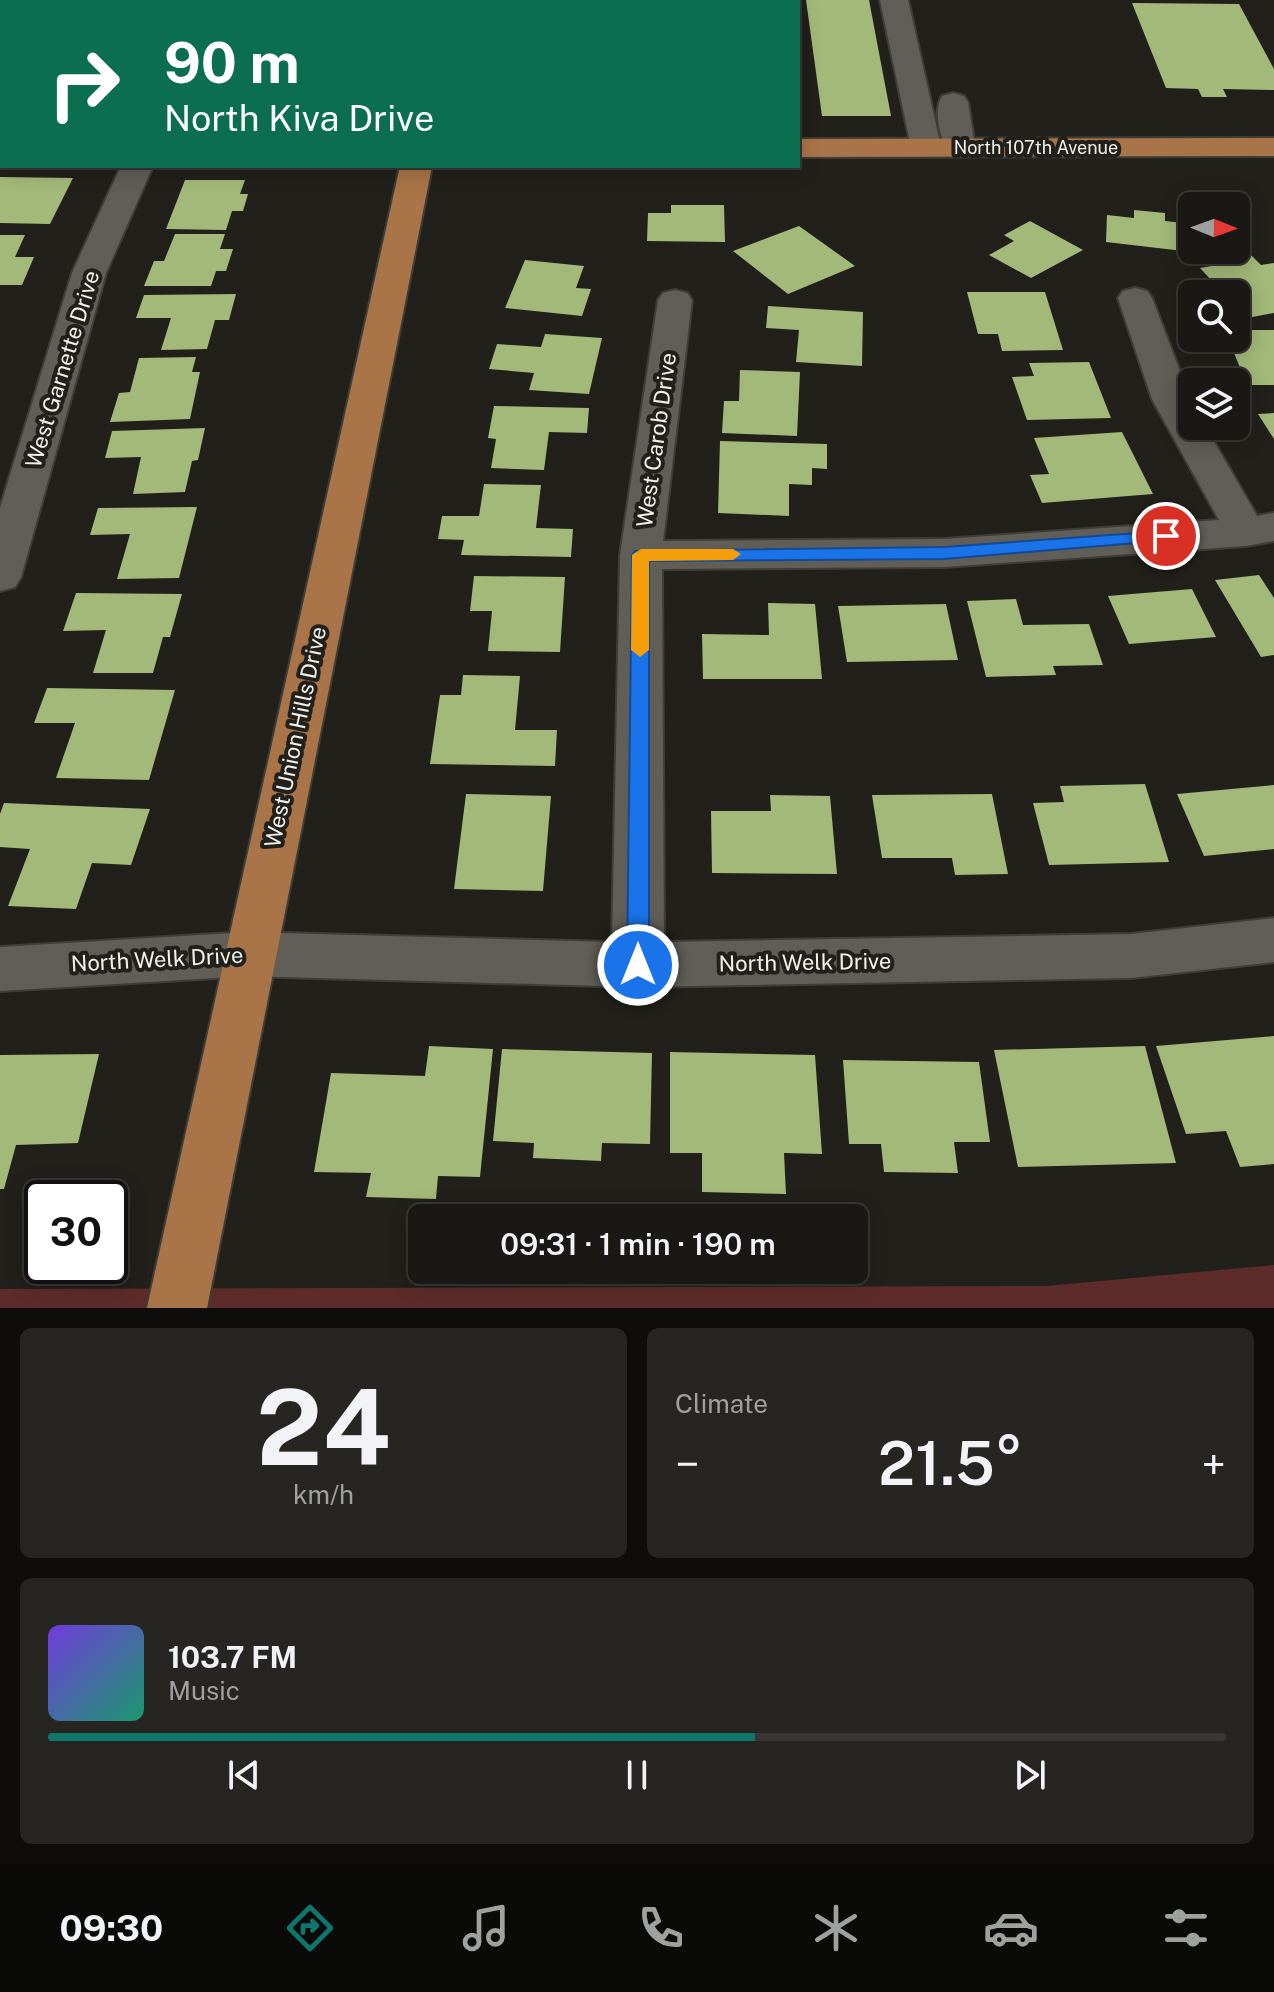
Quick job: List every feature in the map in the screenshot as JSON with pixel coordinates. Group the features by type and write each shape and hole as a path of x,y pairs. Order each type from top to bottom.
{"main road":[{"name":"North 107th Avenue","path":"800,148 1274,147"},
{"name":"West Union Hills Drive","path":"177,1308 416,168"}],"street":[{"path":"894,0 926,147"},
{"path":"953,102 960,147"},
{"name":"West Garnette Drive","path":"0,577 89,273 136,168"},
{"path":"1135,298 1171,399 1260,530"},
{"name":"West Carob Drive","path":"638,965 641,555 675,300"},
{"path":"641,555 944,553 1260,530"},
{"name":"North Welk Drive","path":"0,969 249,954 638,965 1131,956 1274,940"}],"shaded area":[{"path":"1274,1265 1274,1308 0,1308 0,1289 1046,1286"}],"building":[{"path":"806,0 869,0 891,116 822,116"},
{"path":"1132,3 1239,4 1274,69 1274,90 1223,89 1227,97 1202,97 1198,89 1166,88"},
{"path":"0,177 73,178 50,224 0,223"},
{"path":"185,180 245,180 240,194 248,194 243,211 232,211 226,230 166,229"},
{"path":"671,205 724,205 725,242 647,241 648,213 671,213"},
{"path":"1134,210 1165,213 1165,221 1178,222 1178,250 1106,242 1107,215 1134,218"},
{"path":"1030,221 1083,250 1031,278 989,255 1014,241 1004,235"},
{"path":"799,226 855,266 788,294 733,251"},
{"path":"175,234 225,234 220,249 233,249 226,271 216,271 211,286 144,286 154,261 164,261"},
{"path":"0,235 25,235 15,257 34,257 22,285 0,285"},
{"path":"1250,254 1261,265 1274,263 1274,313 1250,317 1250,280 1211,280 1200,268 1250,264"},
{"path":"525,260 584,266 576,288 591,289 582,316 505,308"},
{"path":"967,292 1045,292 1063,350 1002,351 998,334 978,334"},
{"path":"236,294 229,320 215,320 207,349 161,350 171,318 136,318 144,295"},
{"path":"768,306 863,312 862,366 796,362 799,330 766,328"},
{"path":"1250,330 1274,330 1274,385 1250,385 1250,368 1240,368 1234,352 1250,352"},
{"path":"545,334 602,338 589,394 529,390 534,373 489,369 497,344 541,347"},
{"path":"196,357 192,372 200,372 190,419 110,422 119,393 130,392 139,358"},
{"path":"1089,362 1111,418 1027,420 1012,377 1034,376 1029,363"},
{"path":"740,370 800,372 797,436 722,433 724,401 739,401"},
{"path":"494,406 589,408 587,433 549,432 544,470 491,468 496,439 488,438"},
{"path":"1274,413 1274,439 1258,414"},
{"path":"205,428 198,460 192,461 185,492 133,494 141,457 105,458 112,431"},
{"path":"1122,432 1153,494 1042,503 1030,475 1049,474 1034,438"},
{"path":"720,441 827,444 827,469 812,468 812,485 789,484 789,516 718,513"},
{"path":"484,484 541,485 536,528 573,529 571,557 461,555 464,540 438,539 442,516 479,516"},
{"path":"197,507 179,578 117,579 130,534 90,535 98,508"},
{"path":"1259,575 1274,598 1274,655 1261,657 1215,580"},
{"path":"474,576 565,577 560,652 488,651 492,611 470,611"},
{"path":"1192,589 1216,637 1129,644 1108,596"},
{"path":"76,593 182,594 170,637 163,637 153,673 93,673 106,630 63,631"},
{"path":"1016,599 1023,625 1089,624 1103,665 1053,666 1056,675 986,677 967,601"},
{"path":"768,603 815,604 822,679 703,679 702,634 769,635"},
{"path":"946,604 958,660 847,662 838,606"},
{"path":"463,675 520,676 515,730 557,730 555,766 430,764 440,695 461,695"},
{"path":"47,688 175,690 149,780 56,778 75,723 34,723"},
{"path":"1145,784 1169,862 1049,865 1033,803 1064,802 1060,786"},
{"path":"1274,785 1274,849 1204,856 1177,794"},
{"path":"466,794 551,796 543,891 454,889"},
{"path":"992,794 1008,874 955,875 952,858 882,858 872,795"},
{"path":"770,795 830,796 837,874 712,873 711,811 771,811"},
{"path":"4,803 150,809 131,865 92,863 76,909 8,906 30,849 0,847 0,814"},
{"path":"1274,1036 1274,1164 1240,1167 1226,1131 1186,1134 1156,1046"},
{"path":"429,1046 493,1049 480,1177 438,1176 436,1199 366,1197 371,1173 314,1172 331,1073 425,1076"},
{"path":"1145,1046 1176,1163 1018,1167 994,1050"},
{"path":"502,1049 652,1053 650,1144 602,1143 601,1161 533,1158 534,1143 493,1141"},
{"path":"670,1052 815,1055 822,1154 784,1153 786,1194 702,1192 702,1153 670,1153"},
{"path":"99,1054 78,1143 16,1145 4,1189 0,1189 0,1055"},
{"path":"843,1060 979,1062 990,1142 954,1142 958,1173 884,1172 881,1144 849,1144"}],"slow traffic":[{"path":"640,650 641,555 733,554"}],"route":[{"path":"638,965 641,555 944,553 1166,536"}]}
